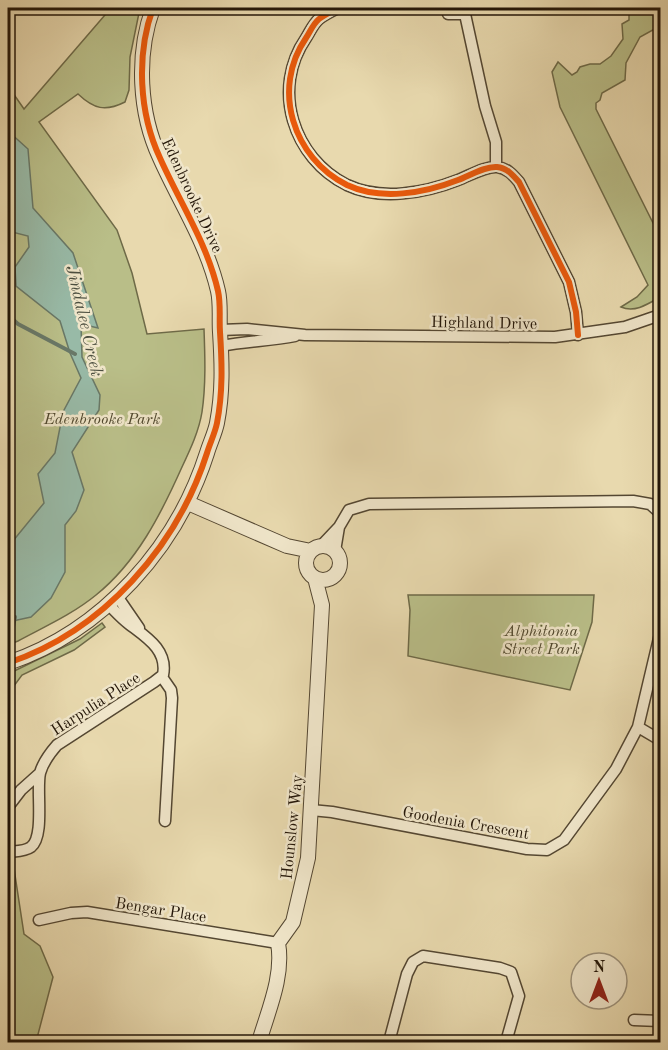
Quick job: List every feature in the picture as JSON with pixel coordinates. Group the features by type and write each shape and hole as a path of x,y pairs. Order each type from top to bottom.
{"street":[{"name":"Edenbrooke Drive","path":"14,660 55,642 113,600 147,564 188,503 198,482 217,424 222,375 218,293 207,251 159,158 149,132 142,90 143,52 153,8"},
{"path":"338,8 318,20 301,45 292,68 289,93 291,118 297,136 321,169 348,186 377,193 405,194 434,189 496,167 509,172 519,182 569,282 576,312 578,335"},
{"path":"448,14 465,11 485,106 496,142 496,167"},
{"name":"Highland Drive","path":"220,330 247,329 304,334 514,337 578,335 625,327 660,315"},
{"name":"Highland Drive","path":"221,346 304,334"},
{"path":"188,503 287,546 316,548 326,546 335,551 340,565 333,577 324,580 315,578 308,571 307,556 316,548 339,527 349,510 369,504 633,501 650,504 660,513"},
{"path":"335,551 339,527"},
{"path":"287,546 306,565"},
{"name":"Hounslow Way","path":"322,605 333,577"},
{"name":"Hounslow Way","path":"278,943 292,922 308,858 322,605 315,578"},
{"name":"Harpulia Place","path":"8,852 28,849 36,840 40,773 46,759 57,745 162,677 164,667 162,656 113,600"},
{"name":"Goodenia Crescent","path":"310,810 344,814 527,849 547,850 564,840 581,819 616,769 638,727 660,634"},
{"path":"162,677 171,690 172,698 165,821"},
{"path":"638,727 660,740"},
{"name":"Harpulia Place","path":"8,807 21,790 40,773"},
{"name":"Bengar Place","path":"39,920 71,912 87,912 278,943"},
{"path":"259,1042 281,959 278,943"},
{"path":"389,1042 407,974 413,962 423,956 500,968 512,972 519,996 506,1042"},
{"path":"634,1020 660,1020"}],"green space":[{"name":"Edenbrooke Park","path":"111,8 140,8 130,57 129,90 125,102 106,108 100,107 89,103 78,94 39,122 117,230 132,273 147,334 204,329 205,381 202,412 194,440 165,502 146,536 124,568 111,582 78,608 8,645 8,86 24,109"},
{"path":"626,8 660,8 660,26 640,37 626,63 625,80 602,93 600,100 596,103 596,109 660,237 660,297 641,307 631,309 621,307 637,297 648,285 560,107 552,72 558,62 572,75 580,67 600,64 611,56 623,39 622,24 629,20"},
{"name":"Alphitonia Street Park","path":"408,595 594,595 592,622 570,690 408,656 410,610"},
{"path":"102,623 105,627 74,650 22,675 8,694 8,674 80,639"},
{"path":"8,862 13,862 24,934 40,946 53,977 36,1042 8,1042"}],"water":[{"path":"8,131 28,149 33,208 73,253 98,328 81,324 82,357 100,395 99,410 72,452 84,490 76,511 65,525 65,572 51,598 31,617 13,621 8,616 8,547 44,503 38,474 55,453 63,412 81,378 60,321 16,286 15,267 29,247 28,236 8,231"}],"waterway":[{"path":"8,315 18,324 75,354"},
{"name":"Jindalee Creek","path":"12,657 11,636 15,617"},
{"name":"Jindalee Creek","path":"8,684 12,677 12,665"}],"cycle path":[{"path":"8,663 43,649 75,630 105,607 132,581 156,552 177,521 194,488 217,423 222,378 218,291 207,256 153,141 144,103 142,64 153,8"},
{"path":"338,8 321,18 313,26 295,58 290,79 289,100 293,121 301,140 313,158 328,173 347,185 360,190 388,194 432,189 487,168 497,167 507,170 519,182 569,282 576,312 578,335"}]}
